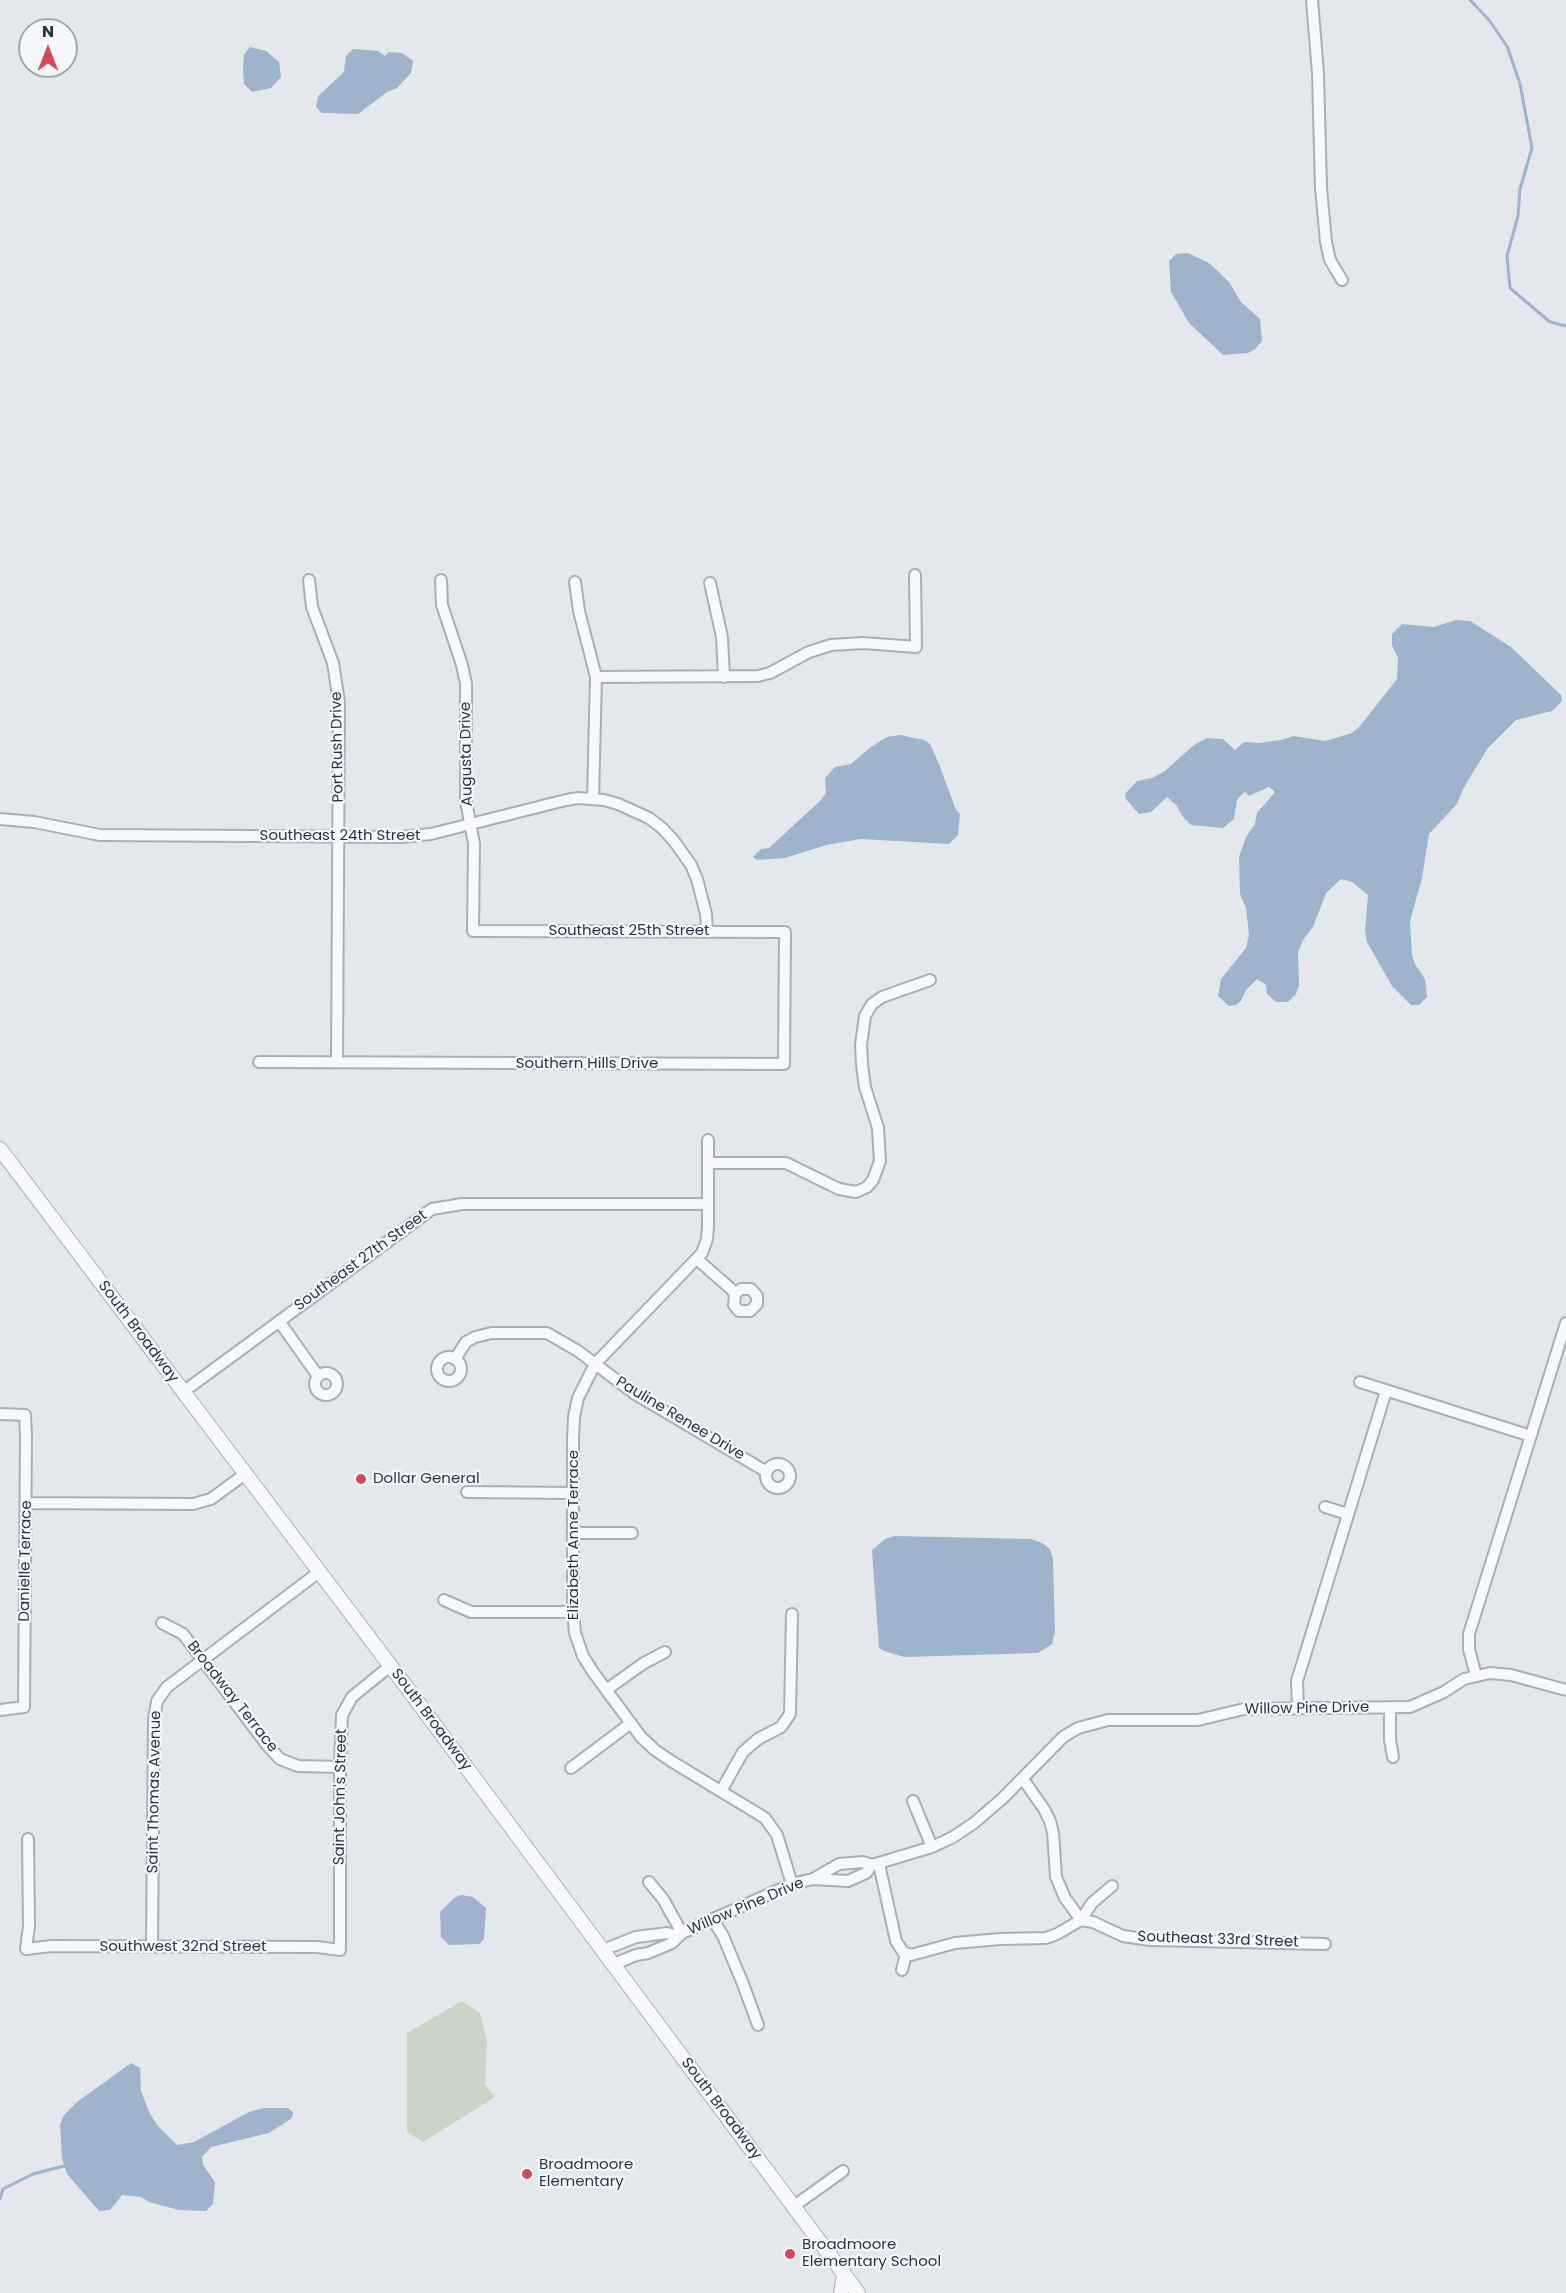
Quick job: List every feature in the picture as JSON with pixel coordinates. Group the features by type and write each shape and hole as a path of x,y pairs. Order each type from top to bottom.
{"street":[{"path":"1312,0 1326,242 1330,260 1342,280"},
{"path":"596,677 751,677 770,673 809,652 831,645 916,647 915,575"},
{"name":"Port Rush Drive","path":"309,580 312,607 333,663 338,686 337,1062"},
{"name":"Augusta Drive","path":"441,580 442,605 466,684 466,801 474,844 474,931"},
{"path":"575,582 579,611 596,677 593,799"},
{"path":"710,583 722,637 724,677"},
{"name":"Southeast 24th Street","path":"0,819 100,835 417,836 566,800 593,799 618,804 649,818 674,841 691,865 703,896 706,930"},
{"name":"Southeast 25th Street","path":"474,931 785,932"},
{"name":"Southern Hills Drive","path":"259,1062 784,1064 785,932"},
{"path":"708,1163 786,1163 839,1189 856,1192 867,1187 873,1180 880,1161 878,1128 865,1087 862,1065 861,1045 865,1016 872,1004 882,997 930,980"},
{"name":"Elizabeth Anne Terrace","path":"708,1140 707,1239 698,1260 595,1364 578,1398 574,1417 573,1493 575,1633 583,1656 606,1690 655,1750 758,1812 772,1825 792,1884"},
{"name":"South Broadway","path":"0,1149 614,1964 858,2293"},
{"name":"Southeast 27th Street","path":"183,1392 432,1209 462,1204 708,1204"},
{"path":"698,1260 735,1294"},
{"path":"279,1322 318,1376"},
{"path":"1476,1676 1468,1649 1469,1634 1566,1323"},
{"name":"Pauline Renee Drive","path":"455,1359 466,1342 475,1337 492,1333 542,1333 562,1341 635,1394 767,1472"},
{"path":"1360,1383 1531,1436"},
{"path":"1298,1708 1297,1681 1386,1391"},
{"name":"Danielle Terrace","path":"0,1414 25,1415 26,1503 24,1707 0,1710"},
{"path":"26,1503 193,1504 211,1499 245,1474"},
{"path":"467,1492 573,1493"},
{"path":"1325,1506 1348,1514"},
{"path":"573,1533 632,1533"},
{"name":"Saint Thomas Avenue","path":"152,1947 155,1709 161,1694 167,1687 319,1572"},
{"path":"444,1600 471,1612 573,1612"},
{"path":"721,1791 743,1752 758,1739 781,1726 790,1714 792,1614"},
{"name":"Broadway Terrace","path":"162,1623 183,1634 280,1759 298,1766 340,1767"},
{"path":"606,1690 644,1663 665,1652"},
{"name":"Saint John's Street","path":"340,1950 342,1715 346,1705 361,1688 390,1666"},
{"name":"Willow Pine Drive","path":"813,1879 848,1881 876,1865 932,1847 974,1823 1023,1779 1063,1737 1078,1728 1098,1722 1198,1720 1244,1709 1410,1707 1444,1692 1464,1679 1490,1673 1511,1675 1566,1690"},
{"path":"1390,1708 1390,1740 1393,1757"},
{"path":"572,1768 631,1723"},
{"path":"1023,1779 1050,1821 1056,1877 1062,1893 1081,1920"},
{"path":"913,1801 932,1847"},
{"name":"Southwest 32nd Street","path":"28,1839 26,1949 51,1946 317,1947 340,1950"},
{"name":"Willow Pine Drive","path":"614,1964 672,1943 680,1934 792,1884 813,1879 839,1864 863,1862 876,1865"},
{"path":"876,1865 896,1941 906,1954 910,1955 976,1940 1046,1938 1081,1920 1092,1903 1112,1886"},
{"path":"649,1882 663,1899 680,1934"},
{"path":"713,1920 723,1936 758,2025"},
{"name":"Southeast 33rd Street","path":"1081,1920 1093,1922 1123,1936 1150,1940 1325,1944"},
{"name":"Willow Pine Drive","path":"603,1950 636,1937 668,1933 680,1934"},
{"path":"903,1970 906,1954"},
{"path":"794,2206 843,2171"},
{"path":"841,2293 844,2274"}],"green space":[{"path":"462,2001 480,2013 487,2041 485,2084 495,2097 423,2142 407,2132 407,2033"}],"water":[{"path":"250,47 266,51 279,62 281,77 271,88 252,92 244,84 244,54"},
{"path":"353,49 378,51 385,56 389,52 402,53 413,61 411,73 397,88 387,92 358,114 322,113 316,107 318,96 344,71 346,56"},
{"path":"1188,253 1209,263 1229,282 1241,302 1260,319 1262,341 1255,349 1248,353 1223,355 1189,323 1171,292 1169,261 1176,254"},
{"path":"1456,620 1470,621 1511,647 1561,695 1562,701 1552,711 1516,720 1488,748 1464,787 1457,804 1429,834 1422,878 1410,921 1412,955 1425,979 1427,997 1419,1005 1411,1005 1392,986 1367,942 1365,931 1368,895 1352,882 1341,879 1326,893 1313,927 1303,940 1298,952 1299,985 1296,994 1288,1002 1276,1002 1267,994 1266,985 1257,979 1246,990 1241,1001 1229,1006 1218,996 1221,979 1246,948 1249,935 1246,908 1240,894 1239,857 1246,837 1255,824 1257,813 1275,792 1269,787 1249,796 1245,792 1242,794 1237,800 1234,819 1223,828 1191,825 1167,797 1151,812 1139,814 1126,799 1125,794 1137,781 1152,778 1165,771 1194,745 1207,738 1223,739 1235,750 1244,742 1258,743 1293,736 1325,741 1352,733 1397,679 1398,658 1392,645 1392,634 1402,624 1434,627"},
{"path":"900,735 924,740 930,744 939,764 956,810 960,814 958,835 949,844 861,839 826,845 785,858 757,860 753,857 761,849 769,848 820,801 826,793 825,778 835,767 851,764 887,737"},
{"path":"894,1536 1031,1539 1042,1543 1050,1549 1053,1558 1055,1631 1052,1644 1038,1653 904,1657 879,1648 872,1550 885,1539"},
{"path":"461,1895 473,1897 486,1908 484,1939 479,1944 449,1945 441,1937 440,1912 454,1898"},
{"path":"131,2063 140,2068 141,2091 150,2114 158,2126 177,2145 194,2142 249,2112 264,2108 288,2108 293,2112 292,2118 269,2133 211,2147 202,2157 203,2165 215,2182 213,2204 206,2211 179,2210 149,2202 141,2197 122,2195 110,2210 99,2211 67,2174 62,2158 60,2124 64,2115 77,2102"}],"waterway":[{"path":"1470,0 1489,20 1507,46 1520,84 1532,148 1520,189 1518,216 1507,256 1510,288 1550,322 1566,326"},
{"path":"0,2199 3,2189 33,2174 68,2165"}],"place":[{"name":"Dollar General","path":"361,1479"},
{"name":"Broadmoore Elementary","path":"527,2174"},
{"name":"Broadmoore Elementary School","path":"790,2254"}]}
